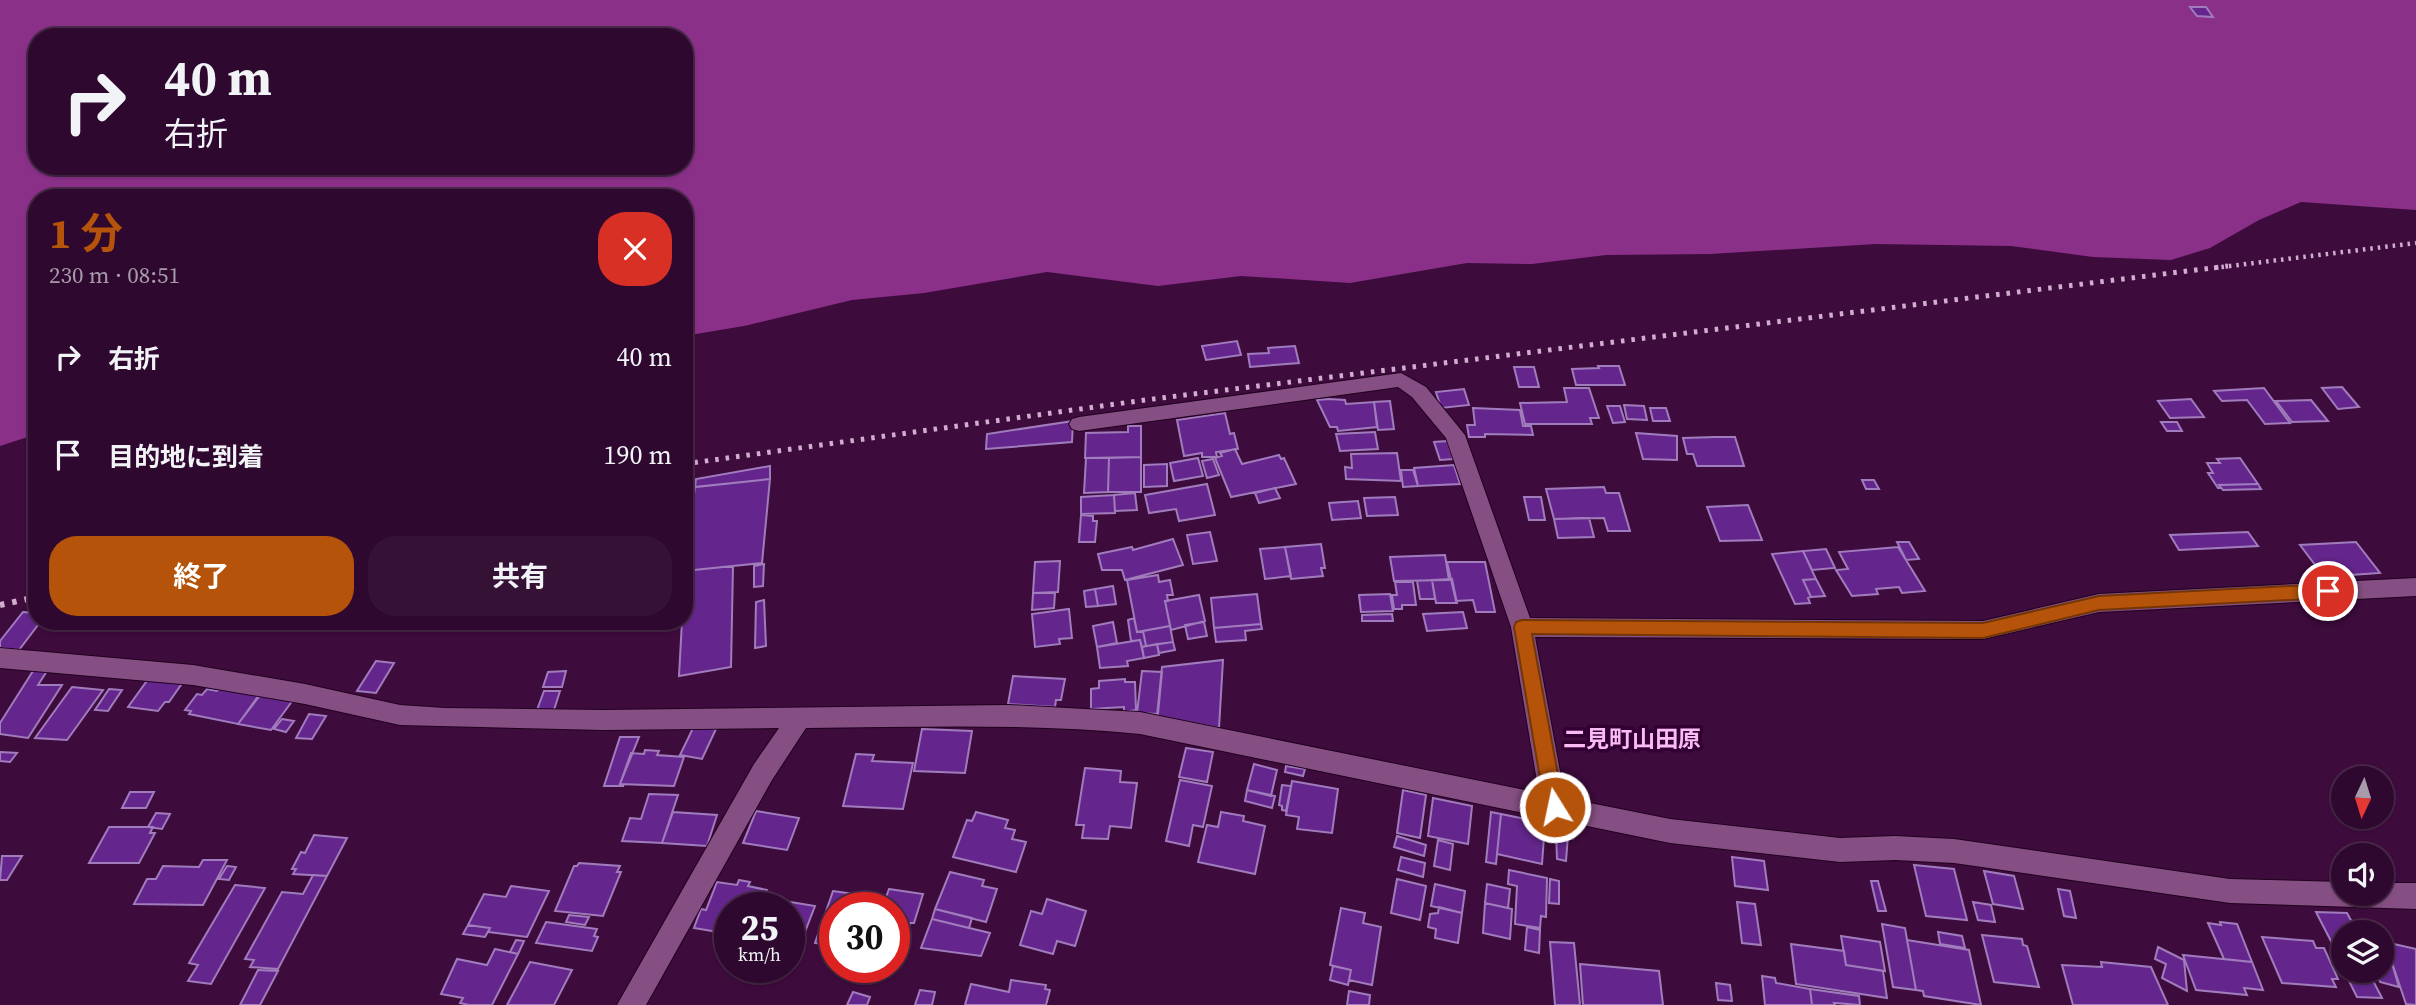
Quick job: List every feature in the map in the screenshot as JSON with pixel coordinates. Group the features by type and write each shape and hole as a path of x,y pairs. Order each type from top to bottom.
{"street":[{"path":"1079,424 1401,380 1419,391 1455,435 1522,627 1555,807"},
{"path":"1522,627 1983,630 2099,603 2416,587"},
{"path":"0,657 25,662 192,675 305,694 400,715 445,718 604,720 1009,715 1140,723 1670,831 1840,850 1895,848 1954,851 2230,891 2416,896"},
{"path":"631,1005 762,772 800,717"}],"shaded area":[{"path":"0,0 2416,0 2416,210 2301,202 2259,220 2210,248 2171,260 2093,257 2011,246 1876,244 1710,254 1606,255 1532,264 1467,263 1350,283 1241,276 1158,286 1047,272 924,293 852,300 744,326 693,334 693,189 28,189 28,437 0,446"}],"building":[{"path":"2190,7 2206,7 2213,17 2197,16"},
{"path":"1237,341 1241,355 1206,360 1202,346"},
{"path":"1295,346 1299,363 1250,367 1248,354 1269,353 1268,348"},
{"path":"1598,366 1619,366 1625,385 1576,385 1572,369 1599,368"},
{"path":"1514,367 1534,367 1539,387 1519,387"},
{"path":"2342,387 2359,407 2338,409 2322,388"},
{"path":"1564,388 1589,388 1599,418 1590,418 1592,424 1525,424 1520,403 1567,402"},
{"path":"2264,388 2290,423 2265,424 2247,400 2222,401 2214,391"},
{"path":"1464,389 1469,405 1441,408 1436,392"},
{"path":"2191,399 2204,417 2170,418 2158,401"},
{"path":"1317,400 1345,400 1346,404 1374,402 1377,427 1338,431 1337,427 1330,427"},
{"path":"2311,400 2328,421 2292,422 2276,401"},
{"path":"1390,401 1394,429 1378,430 1374,402"},
{"path":"1624,405 1644,406 1647,420 1627,419"},
{"path":"1607,406 1620,406 1625,422 1613,423"},
{"path":"1473,408 1520,410 1523,426 1531,426 1533,435 1485,434 1485,437 1469,437 1467,425 1475,425"},
{"path":"1650,408 1666,408 1670,421 1653,421"},
{"path":"1225,413 1230,434 1234,433 1238,449 1216,452 1217,457 1202,457 1202,453 1184,456 1177,420"},
{"path":"1073,421 1072,442 986,449 987,434"},
{"path":"2161,422 2177,422 2182,431 2167,431"},
{"path":"1128,426 1141,426 1141,457 1085,458 1086,433 1128,432"},
{"path":"1375,432 1378,449 1340,451 1336,434"},
{"path":"1636,433 1677,436 1677,460 1643,459"},
{"path":"1735,437 1744,466 1697,466 1693,454 1687,454 1683,438"},
{"path":"1447,441 1453,459 1440,460 1434,442"},
{"path":"1235,449 1242,464 1279,455 1281,459 1284,458 1296,484 1231,497 1215,458 1222,456 1220,453"},
{"path":"1397,453 1401,481 1346,479 1345,467 1352,468 1351,454"},
{"path":"1141,457 1141,492 1108,492 1109,458"},
{"path":"1086,458 1109,458 1108,492 1084,493"},
{"path":"1198,458 1203,476 1174,481 1170,463"},
{"path":"2240,458 2258,484 2219,485 2221,488 2218,488 2208,473 2213,473 2207,463 2220,463 2217,459"},
{"path":"1213,459 1219,475 1207,478 1202,461"},
{"path":"1167,464 1167,486 1144,487 1144,465"},
{"path":"1454,465 1460,484 1418,486 1414,468"},
{"path":"770,466 770,479 695,487 696,479"},
{"path":"1401,470 1413,470 1418,486 1403,487"},
{"path":"770,479 762,563 693,570 695,487"},
{"path":"1862,480 1874,480 1879,489 1866,489"},
{"path":"1207,484 1215,515 1179,521 1176,509 1149,513 1145,495"},
{"path":"2258,484 2261,489 2223,490 2219,485"},
{"path":"1604,487 1606,493 1619,493 1630,531 1608,531 1604,518 1554,519 1546,489"},
{"path":"1275,488 1280,498 1259,503 1255,493"},
{"path":"1135,493 1137,510 1115,511 1114,495"},
{"path":"1114,495 1115,513 1081,514 1081,497"},
{"path":"1395,497 1398,515 1367,516 1364,498"},
{"path":"1524,497 1541,497 1545,520 1529,520"},
{"path":"1358,501 1361,518 1332,520 1329,503"},
{"path":"1748,505 1762,540 1720,541 1707,507"},
{"path":"1081,515 1093,516 1093,521 1097,521 1095,542 1079,542"},
{"path":"1589,518 1594,537 1558,538 1554,519"},
{"path":"1210,532 1217,561 1193,564 1187,535"},
{"path":"2248,532 2258,546 2179,550 2170,535"},
{"path":"1173,539 1183,565 1125,580 1122,570 1102,570 1098,554 1132,547 1133,550"},
{"path":"1897,542 1909,542 1919,559 1906,560"},
{"path":"2356,542 2380,573 2351,575 2355,581 2328,582 2300,545"},
{"path":"1321,544 1325,568 1321,568 1323,576 1291,579 1285,547"},
{"path":"1285,547 1291,576 1265,579 1260,549"},
{"path":"1898,547 1925,591 1902,593 1899,587 1876,589 1878,594 1852,596 1836,570 1848,569 1839,552"},
{"path":"1826,549 1835,568 1812,570 1803,551"},
{"path":"1803,551 1816,579 1803,580 1811,597 1808,598 1810,603 1795,604 1772,554"},
{"path":"1445,555 1449,580 1394,581 1390,557"},
{"path":"1060,561 1058,592 1033,593 1035,562"},
{"path":"1447,562 1485,562 1495,612 1476,612 1473,600 1456,601"},
{"path":"764,564 763,586 754,587 754,566"},
{"path":"733,566 731,667 679,676 682,630 693,630 693,570"},
{"path":"1158,575 1159,582 1170,580 1173,595 1167,595 1168,601 1165,601 1170,626 1137,632 1127,580"},
{"path":"1452,579 1457,603 1436,603 1432,580"},
{"path":"1816,579 1825,596 1811,597 1803,580"},
{"path":"1432,580 1435,599 1420,599 1417,581"},
{"path":"1395,582 1413,582 1416,605 1402,605 1402,609 1394,609 1392,595 1397,595"},
{"path":"1113,586 1116,604 1098,606 1095,589"},
{"path":"1095,589 1098,606 1086,607 1084,591"},
{"path":"1033,593 1055,593 1054,608 1032,610"},
{"path":"1257,594 1261,624 1214,628 1211,598"},
{"path":"1390,594 1393,611 1361,612 1359,595"},
{"path":"1199,595 1205,621 1171,630 1165,601"},
{"path":"764,600 766,646 755,648 756,602"},
{"path":"1069,609 1072,638 1059,639 1060,644 1035,647 1032,614"},
{"path":"23,612 28,612 28,630 34,630 19,650 0,648 0,641"},
{"path":"1463,612 1467,628 1427,631 1423,614"},
{"path":"1392,614 1393,621 1362,621 1362,615"},
{"path":"1134,618 1137,632 1143,631 1146,646 1142,647 1140,640 1131,641 1128,620"},
{"path":"1113,622 1117,643 1097,647 1093,626"},
{"path":"1204,622 1207,636 1188,639 1185,625"},
{"path":"1261,624 1262,629 1245,631 1246,640 1216,642 1214,628"},
{"path":"1170,626 1173,642 1146,646 1143,631"},
{"path":"1140,640 1144,658 1127,661 1128,666 1100,668 1097,647"},
{"path":"1173,642 1175,650 1159,653 1157,644"},
{"path":"1157,644 1159,655 1144,658 1142,647"},
{"path":"1223,660 1219,728 1157,716 1162,667"},
{"path":"376,661 394,663 376,693 357,691"},
{"path":"33,671 47,671 38,685 62,685 28,738 0,734 0,723"},
{"path":"566,671 562,687 543,687 548,672"},
{"path":"1142,671 1162,672 1158,714 1137,713"},
{"path":"1013,676 1065,679 1061,700 1056,700 1055,707 1008,704"},
{"path":"149,678 183,682 169,702 165,702 158,711 128,707"},
{"path":"1125,679 1125,682 1135,682 1136,710 1124,712 1124,707 1091,709 1091,689 1099,688 1099,681"},
{"path":"72,687 103,690 67,740 35,738"},
{"path":"220,688 259,695 238,724 189,714 191,711 185,710 197,694 202,695 207,689 217,691"},
{"path":"109,689 122,690 108,711 95,710"},
{"path":"544,691 560,691 554,710 537,710"},
{"path":"261,694 293,700 271,730 238,724"},
{"path":"309,714 326,716 312,739 296,738"},
{"path":"282,719 294,721 286,732 274,729"},
{"path":"694,726 716,729 702,759 680,755"},
{"path":"922,729 972,731 965,773 914,771"},
{"path":"620,737 639,737 620,784 624,786 604,786"},
{"path":"1186,748 1213,752 1207,782 1179,777"},
{"path":"645,750 659,751 657,755 684,757 674,786 620,784 631,753 644,754"},
{"path":"0,752 17,753 10,762 0,761"},
{"path":"856,754 874,755 872,761 913,763 903,809 843,806"},
{"path":"1254,764 1277,770 1271,796 1247,790"},
{"path":"1286,766 1305,769 1303,776 1285,772"},
{"path":"1085,768 1121,771 1120,782 1137,783 1131,828 1110,826 1108,839 1082,838 1084,825 1076,825"},
{"path":"1180,780 1212,786 1203,827 1193,825 1189,846 1166,841"},
{"path":"1292,781 1338,789 1332,833 1297,829 1299,817 1286,815"},
{"path":"1282,785 1291,786 1286,811 1279,805"},
{"path":"1247,790 1275,796 1272,808 1245,801"},
{"path":"1403,790 1426,795 1420,838 1397,833"},
{"path":"130,792 154,792 146,808 122,808"},
{"path":"649,794 678,795 662,843 622,841 630,818 641,819"},
{"path":"1433,798 1472,806 1468,844 1428,836"},
{"path":"756,811 799,818 787,850 743,843"},
{"path":"673,812 717,815 707,846 662,843"},
{"path":"976,812 1008,820 1005,828 1015,830 1012,839 1026,842 1016,872 953,857 967,820 972,821"},
{"path":"1221,812 1244,816 1243,821 1265,826 1255,874 1198,862 1207,825 1218,827"},
{"path":"1491,812 1501,814 1496,864 1486,862"},
{"path":"156,813 170,814 162,829 148,827"},
{"path":"1501,814 1545,823 1542,864 1497,854"},
{"path":"109,827 153,827 150,833 155,833 139,863 89,863"},
{"path":"1556,832 1568,835 1566,861 1557,859"},
{"path":"314,835 347,838 327,876 293,874 296,869 292,869 301,852 305,853"},
{"path":"1397,836 1426,845 1424,856 1394,847"},
{"path":"1438,840 1453,844 1450,870 1434,866"},
{"path":"2,856 22,856 7,880 0,880"},
{"path":"1401,857 1425,863 1423,877 1398,870"},
{"path":"1732,857 1764,861 1768,890 1735,886"},
{"path":"203,860 227,860 203,905 134,904 147,879 156,879 163,866 199,867"},
{"path":"579,863 620,866 617,872 621,872 603,916 555,911 574,866"},
{"path":"1914,865 1954,869 1967,920 1926,916"},
{"path":"227,866 236,867 229,880 219,879"},
{"path":"1509,870 1547,878 1546,917 1541,916 1540,928 1515,924 1517,886 1508,884"},
{"path":"1984,871 2014,876 2023,909 1993,904"},
{"path":"950,872 984,880 982,886 997,889 986,922 935,909"},
{"path":"313,875 327,876 278,969 250,967 254,960 245,959 282,892 303,894"},
{"path":"1397,879 1426,886 1420,920 1391,913"},
{"path":"1550,879 1559,881 1559,904 1549,903"},
{"path":"739,880 750,882 748,886 767,890 714,892 714,931 694,928 701,909 706,910 717,882 737,885"},
{"path":"1871,881 1878,881 1886,911 1878,911"},
{"path":"1435,884 1465,891 1462,913 1431,906"},
{"path":"1487,884 1510,889 1508,908 1485,903"},
{"path":"235,885 265,888 211,984 188,981 198,965 189,963"},
{"path":"511,886 549,891 527,937 488,932 490,928 468,925 484,894 506,897"},
{"path":"889,889 909,892 888,892"},
{"path":"2058,889 2070,891 2076,918 2064,916"},
{"path":"910,892 923,894 914,923 910,923"},
{"path":"1047,899 1086,911 1075,946 1057,941 1053,954 1020,945 1031,911 1042,914"},
{"path":"1737,902 1755,904 1761,945 1742,943"},
{"path":"1973,902 1991,905 1995,922 1978,920"},
{"path":"1485,903 1512,909 1510,939 1483,933"},
{"path":"805,904 815,906 805,932"},
{"path":"1439,907 1462,913 1458,943 1435,938 1436,929 1428,927 1430,914 1438,913"},
{"path":"1341,908 1365,913 1363,923 1381,927 1372,985 1349,980 1351,970 1330,965"},
{"path":"935,909 972,918 969,928 932,919"},
{"path":"2316,912 2347,913 2351,920 2331,920 2331,941"},
{"path":"569,915 589,917 585,925 566,922"},
{"path":"932,919 990,933 981,956 921,948"},
{"path":"546,922 597,929 594,936 598,937 592,951 536,943"},
{"path":"2220,922 2237,924 2252,962 2224,959 2208,923 2221,925"},
{"path":"1882,924 1905,928 1916,990 1893,987"},
{"path":"468,925 490,928 485,937 463,934"},
{"path":"1527,927 1540,930 1539,953 1525,950"},
{"path":"1938,932 1962,936 1965,948 1940,944"},
{"path":"1982,935 2022,939 2023,945 2027,946 2039,987 1994,982"},
{"path":"1841,936 1880,942 1885,971 1846,965"},
{"path":"2262,937 2313,941 2316,948 2324,948 2331,964 2331,983 2336,987 2282,983"},
{"path":"516,940 524,941 518,954 510,952"},
{"path":"1907,940 1969,950 1981,1005 1924,996 1923,991 1916,990"},
{"path":"1550,942 1574,943 1580,1005 1555,1005"},
{"path":"1791,944 1844,951 1846,965 1883,971 1887,998 1796,984"},
{"path":"2394,944 2416,949 2416,1005 2406,1004 2394,969"},
{"path":"2158,947 2184,960 2187,991 2162,978 2166,964 2155,959"},
{"path":"495,949 518,954 492,1005 469,1005 460,1003 463,998 441,994 457,959 487,965"},
{"path":"2183,955 2252,962 2263,990 2244,988 2247,995 2196,990"},
{"path":"530,962 572,970 554,1005 507,1005"},
{"path":"2101,962 2151,967 2168,1005 2073,1005 2062,965 2102,967"},
{"path":"1580,964 1659,971 1663,1005 1583,1005"},
{"path":"1333,966 1351,970 1348,985 1330,980"},
{"path":"258,970 278,971 260,1005 240,1005"},
{"path":"2394,970 2399,987 2384,983 2394,983"},
{"path":"1762,976 1775,978 1776,983 1810,989 1812,1005 1765,1005"},
{"path":"1011,980 1046,985 1045,989 1050,990 1046,1005 965,1005 971,984 1009,992"},
{"path":"1716,983 1730,985 1732,1001 1718,1000"},
{"path":"2350,983 2374,983 2382,998 2357,997"},
{"path":"1810,989 1859,996 1860,1005 1812,1005"},
{"path":"920,990 935,992 932,1005 915,1005"},
{"path":"1349,991 1370,995 1369,1005 1347,1005"},
{"path":"853,992 870,997 867,1005 847,1005"}],"railway":[{"path":"2214,268 2416,243"},
{"path":"693,463 1145,400 2228,266"},
{"path":"0,605 28,599"}],"district":[{"name":"二見町山田原","path":"1632,739"}],"route":[{"path":"1555,807 1522,627 1983,630 2099,603 2328,591"}]}
